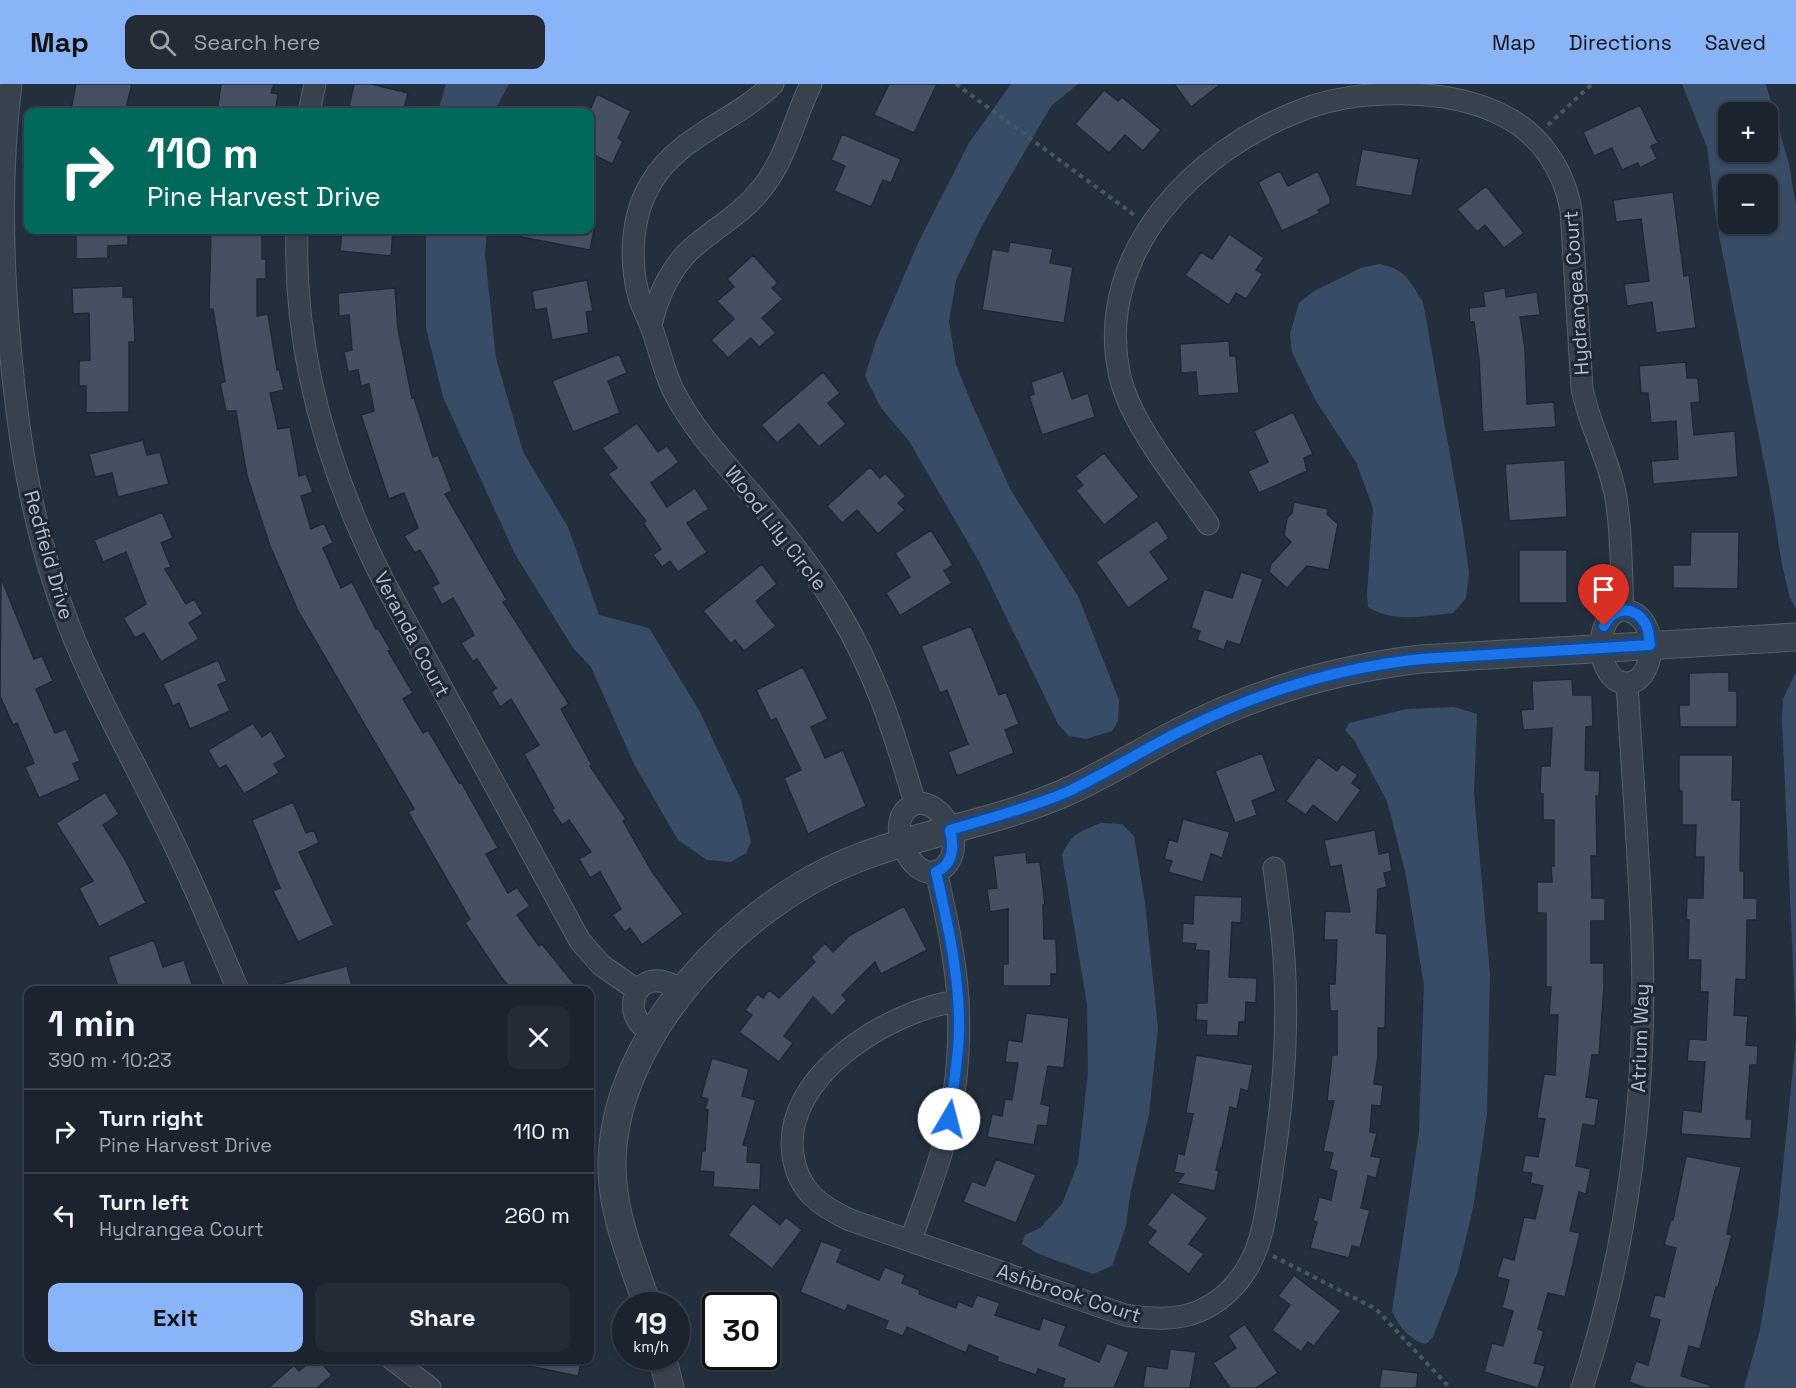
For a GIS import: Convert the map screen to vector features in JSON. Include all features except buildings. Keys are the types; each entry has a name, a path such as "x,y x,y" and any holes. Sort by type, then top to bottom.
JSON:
{"street":[{"name":"Redfield Drive","path":"11,84 4,155 3,315 22,459 43,550 86,666 191,879 236,986"},
{"path":"310,108 315,84"},
{"name":"Wood Lily Circle","path":"773,84 746,107 681,149 660,169 643,196 634,229 634,260 639,297 651,326 663,368 683,408 712,448 797,549 836,606 850,631 879,691 915,803"},
{"path":"651,326 658,301 680,261 698,243 741,211 770,176 785,149 811,84"},
{"name":"Hydrangea Court","path":"1208,524 1136,417 1120,374 1115,331 1118,306 1123,282 1150,227 1162,210 1197,173 1255,130 1299,111 1343,99 1392,94 1443,98 1485,108 1503,115 1534,138 1557,165 1569,194 1582,388 1586,408 1611,474 1617,500 1623,610"},
{"name":"Veranda Court","path":"297,234 298,294 307,360 332,460 354,521 384,582 580,941 601,965 637,990"},
{"path":"1623,610 1631,611 1641,617 1648,630 1650,645 1646,670 1637,679 1628,683 1615,680 1606,671 1603,660 1603,634 1606,620 1611,615 1623,610"},
{"path":"643,1292 616,1206 612,1168 613,1145 621,1101 652,1036 683,990 722,946 760,913 784,896 856,858 1055,796 1205,719 1263,695 1325,676 1421,659 1792,637"},
{"name":"Atrium Way","path":"1582,1388 1604,1309 1624,1214 1640,1083 1642,941 1628,683"},
{"path":"915,803 925,803 937,809 946,819 950,830 953,846 946,865 936,872 926,872 908,858 902,843 900,822 905,810 915,803"},
{"name":"Ashbrook Court","path":"958,1000 906,1014 860,1042 823,1074 809,1092 800,1106 792,1132 791,1146 797,1174 811,1196 822,1206 850,1220 1125,1315 1162,1319 1194,1314 1221,1299 1246,1271 1257,1248 1265,1219 1284,1067 1284,960 1274,868"},
{"path":"911,1240 936,1171 949,1119 957,1059 958,1000 953,952 936,872"},
{"path":"652,1036 636,1017 633,1008 633,999 637,990 643,984 652,981 669,983 683,990"},
{"path":"399,1364 430,1388"},
{"path":"666,1370 670,1388"}],"path":[{"path":"956,84 1150,227"},
{"path":"1534,138 1592,84"},
{"path":"1257,1248 1376,1309 1450,1388"}],"water":[{"path":"446,84 509,84 496,108 439,108"},
{"path":"1011,84 1078,84 1051,106 983,224 956,280 949,321 956,365 1010,489 1078,596 1119,700 1118,721 1112,731 1086,739 1069,736 1058,724 981,565 909,441 881,408 865,376 876,341 919,241 969,143"},
{"path":"1682,84 1766,84 1771,102 1718,102 1718,162 1778,162 1778,126 1789,164 1796,206 1796,609 1790,598 1782,565 1773,507 1719,234 1778,234 1778,174 1718,174 1718,230 1707,147"},
{"path":"426,234 487,234 485,255 496,358 523,452 568,527 599,615 649,628 700,712 741,800 751,842 746,853 731,862 707,860 678,840 634,764 591,667 573,648 515,554 443,397 426,328"},
{"path":"1380,264 1396,269 1406,277 1423,302 1469,573 1466,598 1453,613 1398,617 1368,607 1373,508 1356,462 1316,401 1292,352 1290,334 1299,303 1314,291 1361,268"},
{"path":"1796,672 1796,1030 1782,720 1783,699"},
{"path":"1454,707 1477,714 1474,794 1490,975 1487,1114 1473,1208 1458,1271 1433,1337 1426,1344 1415,1340 1405,1332 1392,1311 1419,1132 1424,986 1406,875 1387,801 1354,740 1345,730 1349,723 1407,709"},
{"path":"1101,823 1122,824 1134,836 1145,903 1158,1028 1149,1114 1130,1195 1126,1226 1112,1266 1093,1274 1039,1254 1022,1244 1025,1235 1040,1228 1062,1204 1078,1163 1088,1072 1087,1004 1062,855 1069,842 1077,834"},
{"path":"1796,1038 1796,1388 1744,1388 1760,1330 1778,1216"}],"route":[{"path":"949,1119 957,1059 958,1000 955,963 936,872 950,860 953,846 950,830 1066,792 1205,719 1263,695 1325,676 1421,659 1650,645 1646,624 1636,613 1617,611 1606,620 1604,626"}]}
